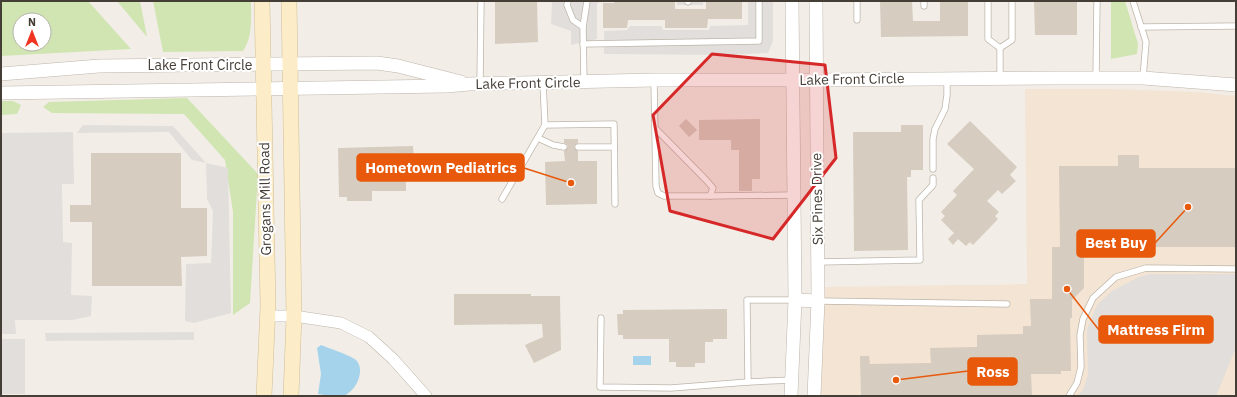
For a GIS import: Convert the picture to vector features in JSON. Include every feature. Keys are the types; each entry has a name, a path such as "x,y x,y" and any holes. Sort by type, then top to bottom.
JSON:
{"main road":[{"name":"Grogans Mill Road","path":"262,1 268,316 264,396"},
{"name":"Grogans Mill Road","path":"289,1 294,316 291,396"}],"street":[{"name":"Six Pines Drive","path":"791,396 795,300 792,1"},
{"name":"Six Pines Drive","path":"814,396 818,301 816,1"},
{"name":"Lake Front Circle","path":"1,74 99,66 387,64 474,84"},
{"name":"Lake Front Circle","path":"1,93 447,86 474,84 654,80 947,78 1143,78 1236,85"},
{"path":"795,300 818,301"},
{"path":"268,316 294,316 341,323 369,337 393,359 426,396"}],"lane":[{"path":"474,84 480,1"},
{"path":"568,1 567,5 573,20 582,27"},
{"path":"584,82 582,27 587,1"},
{"path":"583,44 759,41 759,1"},
{"path":"857,1 857,20"},
{"path":"988,1 988,39 1000,48"},
{"path":"1000,48 1012,40 1012,1"},
{"path":"1096,78 1097,1"},
{"path":"1133,1 1146,42 1143,78"},
{"path":"1141,27 1236,26"},
{"path":"1000,48 1000,78"},
{"path":"933,169 933,139 935,129 945,109 947,78"},
{"path":"654,80 656,186 658,193 664,196 794,195"},
{"path":"502,199 545,125 543,83"},
{"path":"545,125 614,124 615,204"},
{"path":"655,128 713,188 710,196"},
{"path":"538,138 553,145 564,147"},
{"path":"578,147 614,147"},
{"path":"818,262 920,260 919,200 933,185 933,178"},
{"path":"1069,396 1077,383 1081,367 1080,336 1082,319 1093,298 1116,277 1146,268 1236,269"},
{"path":"748,382 747,300 795,300"},
{"path":"818,301 1007,304"},
{"path":"601,318 600,387 671,388 792,380"}],"highlighted area":[{"path":"712,54 825,65 836,158 773,239 670,211 653,115"}],"shaded area":[{"path":"552,1 600,1 597,4 597,39 571,45 571,31 551,24"},
{"path":"677,1 703,1 703,5 677,5"},
{"path":"748,1 773,1 773,41 768,53 723,55 604,54 604,31 627,30 630,26 662,26 663,30 709,30 710,26 748,25"},
{"path":"1025,89 1111,89 1196,92 1236,96 1236,396 820,396 825,287 1027,284"},
{"path":"83,125 173,126 206,163 192,160 169,132 77,133"},
{"path":"73,132 74,184 62,184 63,242 72,243 71,295 92,296 91,316 72,320 15,320 16,334 1,334 1,133"},
{"path":"206,163 228,168 231,313 194,323 185,321 186,264 211,263 213,211 207,199"},
{"path":"1149,274 1236,274 1236,347 1216,396 1078,396 1083,390 1088,375 1087,329 1097,305 1112,291 1139,277"},
{"path":"194,332 194,340 46,341 45,333"},
{"path":"1,339 25,339 25,394 1,394"}],"green space":[{"path":"1,1 88,1 131,49 1,56"},
{"path":"117,1 140,1 147,37"},
{"path":"153,1 251,1 251,27 243,51 163,52"},
{"path":"1111,1 1125,1 1138,44 1137,54 1111,59"},
{"path":"187,98 258,174 250,303 233,315 233,212 225,160 184,114 52,113 43,107 49,102"},
{"path":"1,101 13,101 21,105 17,114 1,115"}],"water":[{"path":"321,345 349,356 356,360 359,364 360,375 352,390 348,394 343,396 330,396 318,394 321,374 317,348"},
{"path":"633,356 651,356 651,365 633,365"}],"building":[{"path":"495,1 537,1 538,42 495,44"},
{"path":"615,1 675,1 675,9 706,9 706,1 742,1 742,19 708,19 707,28 665,28 665,20 628,20 627,28 603,28 603,3 614,3"},
{"path":"880,1 912,1 913,21 940,21 940,1 968,1 968,36 881,37"},
{"path":"1034,1 1077,1 1077,35 1035,35"},
{"path":"686,119 697,130 689,137 679,126"},
{"path":"760,119 760,179 752,179 752,191 739,191 739,150 731,150 731,140 699,140 699,120"},
{"path":"970,121 1017,167 1010,175 1016,181 1002,194 998,190 987,201 999,212 995,216 998,219 973,245 970,242 966,246 958,239 953,245 948,239 954,233 941,220 945,216 941,212 957,195 953,191 974,169 947,144"},
{"path":"901,125 923,125 923,170 911,170 911,177 907,177 908,250 854,251 853,132 901,132"},
{"path":"564,139 578,139 578,143 574,147 578,151 578,161 597,161 597,204 546,205 545,162 565,161 564,151 568,147 567,144 564,143"},
{"path":"413,146 414,159 431,158 431,177 406,177 406,191 372,191 372,201 347,201 347,197 339,197 338,148"},
{"path":"91,153 181,153 181,208 207,208 207,256 181,257 182,286 92,286 92,222 70,222 70,205 91,205"},
{"path":"1118,155 1139,155 1139,168 1236,168 1236,247 1136,247 1136,253 1102,254 1102,247 1084,247 1084,288 1072,300 1072,318 1070,318 1071,371 1061,371 1061,374 1031,374 1032,396 861,396 860,356 869,356 870,364 931,363 930,348 977,347 977,335 1023,334 1023,326 1031,326 1030,299 1052,299 1052,247 1060,247 1059,166 1118,166"},
{"path":"454,294 531,294 531,296 560,296 561,350 534,363 525,345 543,337 542,324 454,325"},
{"path":"727,309 727,339 713,339 713,342 705,342 705,363 695,363 695,367 676,367 676,362 669,362 669,339 623,339 623,335 618,335 617,314 623,314 623,310"}],"place":[{"name":"Hometown Pediatrics","path":"571,183"},
{"name":"Best Buy","path":"1188,207"},
{"name":"Mattress Firm","path":"1067,289"},
{"name":"Ross","path":"896,380"}]}
